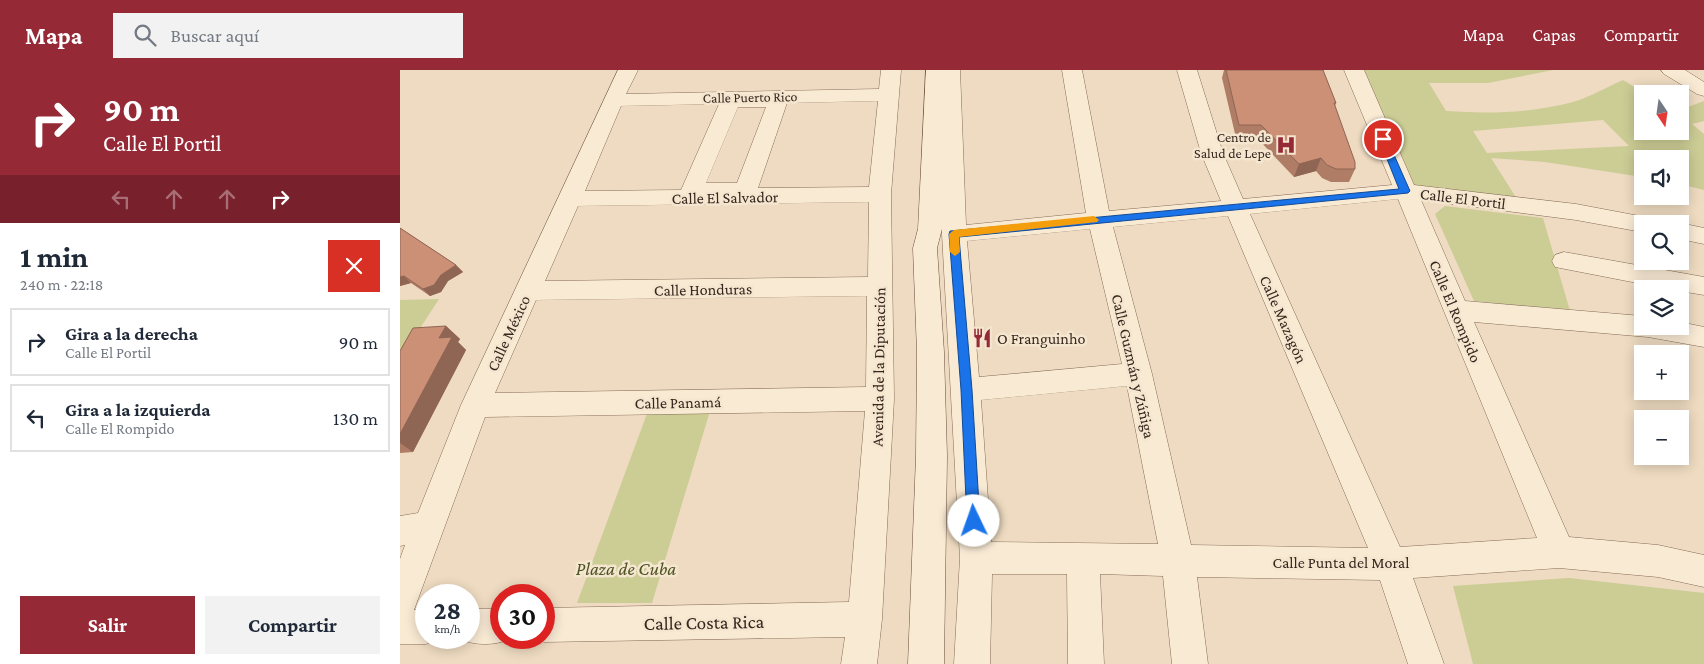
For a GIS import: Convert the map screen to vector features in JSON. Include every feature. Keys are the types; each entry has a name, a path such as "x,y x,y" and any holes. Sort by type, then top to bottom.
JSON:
{"street":[{"name":"Calle México","path":"400,602 414,529 476,405 628,70"},
{"path":"918,70 915,113 917,229 925,248"},
{"path":"927,70 926,97 933,113"},
{"path":"926,664 932,533 932,439 925,248 930,229 936,70"},
{"path":"950,70 954,234 976,558 972,664"},
{"name":"Calle Guzmán y Zúñiga","path":"1072,70 1099,219 1138,374 1178,560 1190,664"},
{"name":"Calle Mazagón","path":"1187,70 1212,153 1391,564 1426,664"},
{"name":"Calle El Rompido","path":"1354,70 1559,552"},
{"path":"1671,70 1704,90"},
{"name":"Calle Puerto Rico","path":"613,100 889,83"},
{"name":"Avenida de la Diputación","path":"859,664 880,398 880,194 889,83"},
{"path":"730,101 778,101 755,163 746,190 692,191 730,101"},
{"name":"Calle El Portil","path":"954,234 1405,191 1576,212 1634,223"},
{"name":"Calle El Salvador","path":"570,199 880,194"},
{"path":"1689,233 1704,236"},
{"path":"1564,261 1704,286"},
{"name":"Calle Honduras","path":"528,292 879,286"},
{"path":"1456,310 1610,323 1704,337"},
{"path":"966,390 1138,374"},
{"name":"Calle Panamá","path":"476,405 880,398"},
{"name":"Calle Punta del Moral","path":"976,558 1083,558 1289,564 1391,564 1559,552 1658,561 1704,571"},
{"path":"1083,558 1086,664"},
{"name":"Calle Costa Rica","path":"555,625 864,619"},
{"path":"400,627 415,627"}],"green space":[{"path":"1362,70 1553,70 1488,83 1429,83 1446,111 1462,112 1510,112 1557,106 1586,97 1623,80 1634,87 1634,140 1689,140 1689,107 1704,101 1704,121 1692,124 1704,134 1704,190 1689,186 1689,150 1634,150 1634,176 1545,162 1491,158 1517,199 1412,185","holes":["1603,120 1629,146 1487,153 1473,131"]},
{"path":"1445,206 1543,218 1570,311 1474,301 1435,214"},
{"path":"439,299 400,359 400,300"},
{"name":"Plaza de Cuba","path":"648,411 710,411 652,603 577,603"},
{"path":"1569,578 1704,593 1704,664 1473,664 1453,586"}],"building":[{"path":"1226,70 1323,70 1336,103 1334,103 1355,162 1355,169 1336,169 1327,165 1321,158 1299,164 1261,125 1239,125"},
{"path":"400,228 456,265 441,275 434,285 423,289 404,276 400,277"},
{"path":"446,326 439,338 452,337 400,434 400,351 413,328"}],"slow traffic":[{"path":"955,252 954,234 1094,220"}],"place":[{"name":"Centro de Salud de Lepe","path":"1286,145"},
{"name":"O Franguinho","path":"982,338"}],"route":[{"path":"974,521 954,234 1405,191 1383,139"}]}
